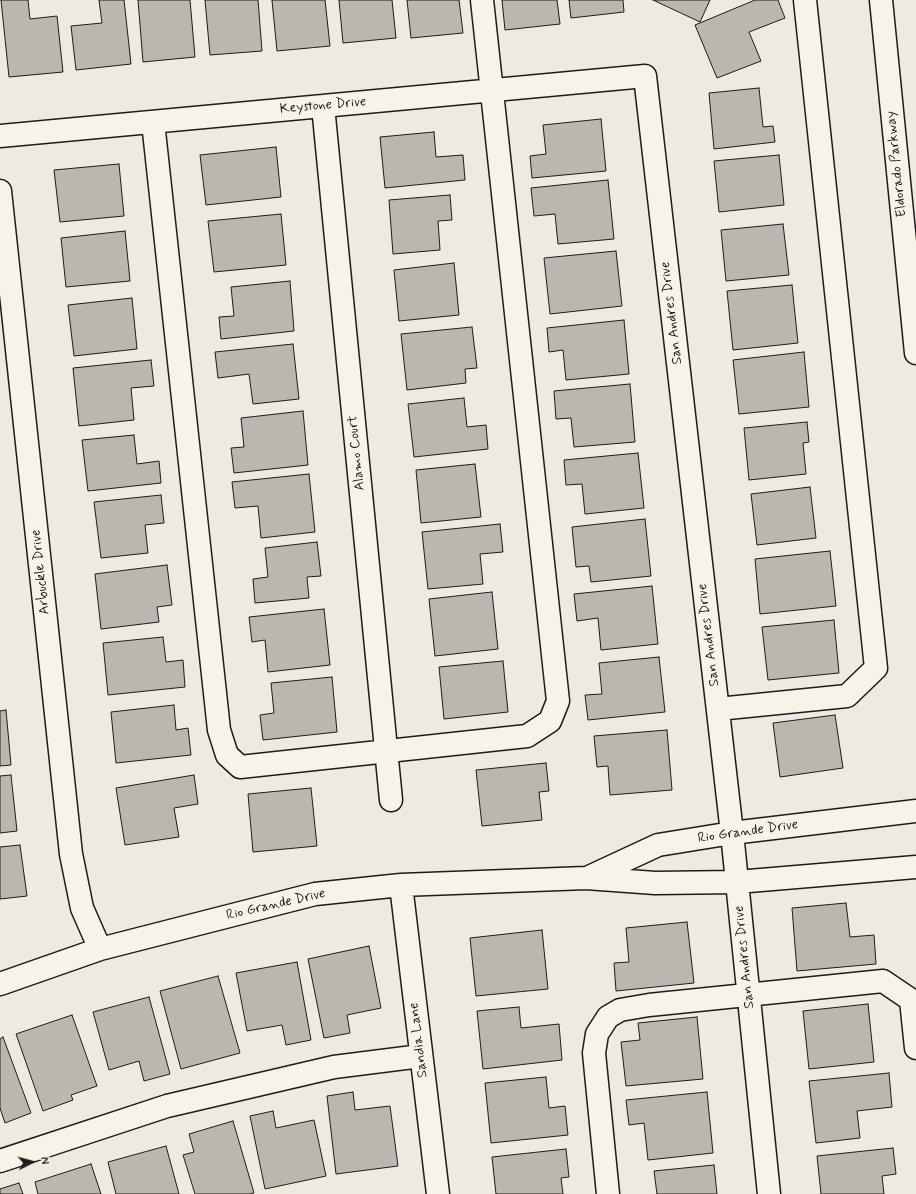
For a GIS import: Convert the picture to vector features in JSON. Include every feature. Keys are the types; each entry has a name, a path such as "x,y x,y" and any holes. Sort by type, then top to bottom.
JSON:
{"street":[{"path":"154,122 219,730 227,756 240,767 527,736 550,721 558,701 482,0"},
{"path":"718,709 847,696 876,668 805,0"},
{"name":"Eldorado Parkway","path":"881,0 913,281 916,353"},
{"name":"Keystone Drive","path":"0,136 645,76"},
{"name":"San Andres Drive","path":"645,76 732,834 769,1194"},
{"name":"Alamo Court","path":"323,106 391,800"},
{"name":"Arbuckle Drive","path":"0,191 71,854 82,908 100,949"},
{"name":"Rio Grande Drive","path":"586,878 658,844 916,811"},
{"name":"Rio Grande Drive","path":"0,984 100,949 315,894 402,885 586,878 655,883 737,882 916,868"},
{"name":"Sandia Lane","path":"402,885 438,1194"},
{"path":"608,1194 594,1053 597,1034 608,1018 620,1010 883,980 911,1000 916,1048"},
{"path":"0,1161 167,1106 334,1067 421,1056"}],"building":[{"path":"1,0 28,0 30,19 57,16 63,72 9,77"},
{"path":"99,0 124,0 131,64 76,70 71,26 102,23"},
{"path":"138,0 190,0 195,57 143,62"},
{"path":"205,0 258,0 262,51 210,55"},
{"path":"272,0 325,0 330,46 277,51"},
{"path":"339,0 392,0 396,38 343,43"},
{"path":"407,0 459,0 463,33 411,38"},
{"path":"502,0 557,0 560,24 505,30"},
{"path":"569,0 623,0 624,12 571,18"},
{"path":"653,0 710,0 700,22"},
{"path":"755,0 778,0 785,18 749,32 761,61 717,78 695,25"},
{"path":"759,88 763,127 773,126 775,142 714,149 709,93"},
{"path":"601,119 606,171 532,178 530,156 546,154 543,125"},
{"path":"434,132 436,157 463,155 465,180 385,188 380,137"},
{"path":"276,147 281,197 206,205 200,155"},
{"path":"779,155 784,205 719,212 714,161"},
{"path":"119,164 124,216 60,222 54,170"},
{"path":"608,180 614,239 558,244 555,214 534,216 531,188"},
{"path":"450,195 452,220 438,221 440,250 393,254 389,200"},
{"path":"281,214 286,265 214,272 208,221"},
{"path":"783,224 789,275 726,281 721,230"},
{"path":"125,231 130,281 66,287 61,238"},
{"path":"616,251 622,306 550,314 544,258"},
{"path":"454,263 459,315 399,321 394,270"},
{"path":"290,281 294,331 221,339 219,317 234,316 231,287"},
{"path":"792,285 798,343 733,350 727,291"},
{"path":"132,298 137,349 74,356 68,305"},
{"path":"624,320 629,374 566,380 563,350 549,352 547,328"},
{"path":"472,327 477,368 465,369 466,383 407,390 401,334"},
{"path":"293,344 299,399 253,404 249,374 218,378 215,352"},
{"path":"804,352 809,407 739,414 733,360"},
{"path":"151,360 154,386 131,388 134,420 79,426 73,368"},
{"path":"630,384 635,442 574,447 571,418 556,419 554,391"},
{"path":"464,398 467,427 486,425 488,449 414,457 408,404"},
{"path":"303,411 308,465 234,473 231,448 244,447 241,418"},
{"path":"807,422 809,442 803,443 806,474 749,480 744,428"},
{"path":"134,435 137,464 159,461 161,483 88,491 82,440"},
{"path":"638,453 644,508 585,514 582,484 566,485 564,460"},
{"path":"475,464 481,517 421,523 416,470"},
{"path":"309,474 315,532 261,538 258,506 235,508 232,482"},
{"path":"810,487 816,538 757,545 751,494"},
{"path":"161,495 164,523 145,525 148,553 101,558 94,502"},
{"path":"645,519 651,576 591,582 589,566 576,567 572,527"},
{"path":"500,524 503,552 480,554 483,584 428,589 422,532"},
{"path":"317,542 321,576 307,577 309,598 255,603 253,579 268,577 265,548"},
{"path":"830,551 836,606 760,614 755,559"},
{"path":"167,565 172,605 157,607 159,622 101,629 95,574"},
{"path":"652,586 658,644 601,650 598,618 577,621 574,594"},
{"path":"492,592 498,649 435,656 429,599"},
{"path":"324,609 330,665 268,672 265,640 252,642 249,617"},
{"path":"834,620 839,673 768,680 762,627"},
{"path":"163,637 166,662 183,660 185,687 108,695 103,643"},
{"path":"659,657 665,712 588,720 585,695 602,694 599,663"},
{"path":"503,661 508,712 444,719 439,667"},
{"path":"332,677 337,732 263,740 260,715 274,713 271,683"},
{"path":"174,705 176,730 188,728 191,755 116,763 111,712"},
{"path":"6,710 11,765 0,766 0,711"},
{"path":"835,715 843,768 780,777 773,723"},
{"path":"667,730 672,790 610,795 608,766 597,767 594,736"},
{"path":"546,763 549,791 539,792 542,820 482,826 476,770"},
{"path":"11,775 17,831 0,833 0,776"},
{"path":"194,775 198,804 174,808 179,837 125,845 116,788"},
{"path":"311,788 317,846 253,852 248,794"},
{"path":"20,845 27,896 0,899 0,847"},
{"path":"846,903 850,937 874,935 876,964 797,971 792,908"},
{"path":"687,922 694,983 616,991 614,963 629,962 626,928"},
{"path":"542,930 548,989 476,996 470,938"},
{"path":"369,946 381,1008 347,1015 350,1033 324,1038 308,959"},
{"path":"297,962 311,1040 286,1045 282,1025 247,1031 236,973"},
{"path":"218,976 240,1053 181,1069 160,991"},
{"path":"149,997 170,1074 144,1081 139,1061 109,1070 93,1012"},
{"path":"868,1004 874,1062 809,1069 803,1011"},
{"path":"519,1007 521,1028 559,1024 562,1060 483,1069 477,1011"},
{"path":"72,1015 97,1086 71,1095 73,1100 43,1111 16,1034"},
{"path":"697,1017 703,1079 626,1086 621,1042 640,1040 638,1023"},
{"path":"3,1037 31,1113 5,1123 0,1108 0,1039"},
{"path":"889,1073 892,1107 857,1111 860,1138 816,1143 809,1081"},
{"path":"546,1077 549,1108 565,1106 568,1135 491,1143 485,1083"},
{"path":"353,1092 355,1110 390,1106 398,1166 336,1174 327,1096"},
{"path":"707,1092 713,1153 648,1160 644,1123 629,1125 626,1100"},
{"path":"273,1111 276,1128 314,1120 326,1176 265,1189 250,1116"},
{"path":"233,1121 254,1193 195,1194 183,1155 194,1152 189,1134"},
{"path":"166,1146 179,1194 116,1194 108,1162"},
{"path":"893,1148 896,1174 882,1176 884,1194 821,1194 817,1156"},
{"path":"566,1149 569,1177 561,1178 563,1194 496,1194 492,1157"},
{"path":"91,1164 101,1194 38,1194 35,1182"},
{"path":"714,1165 717,1194 657,1194 654,1171"},
{"path":"19,1183 23,1194 0,1194 0,1189"}]}
